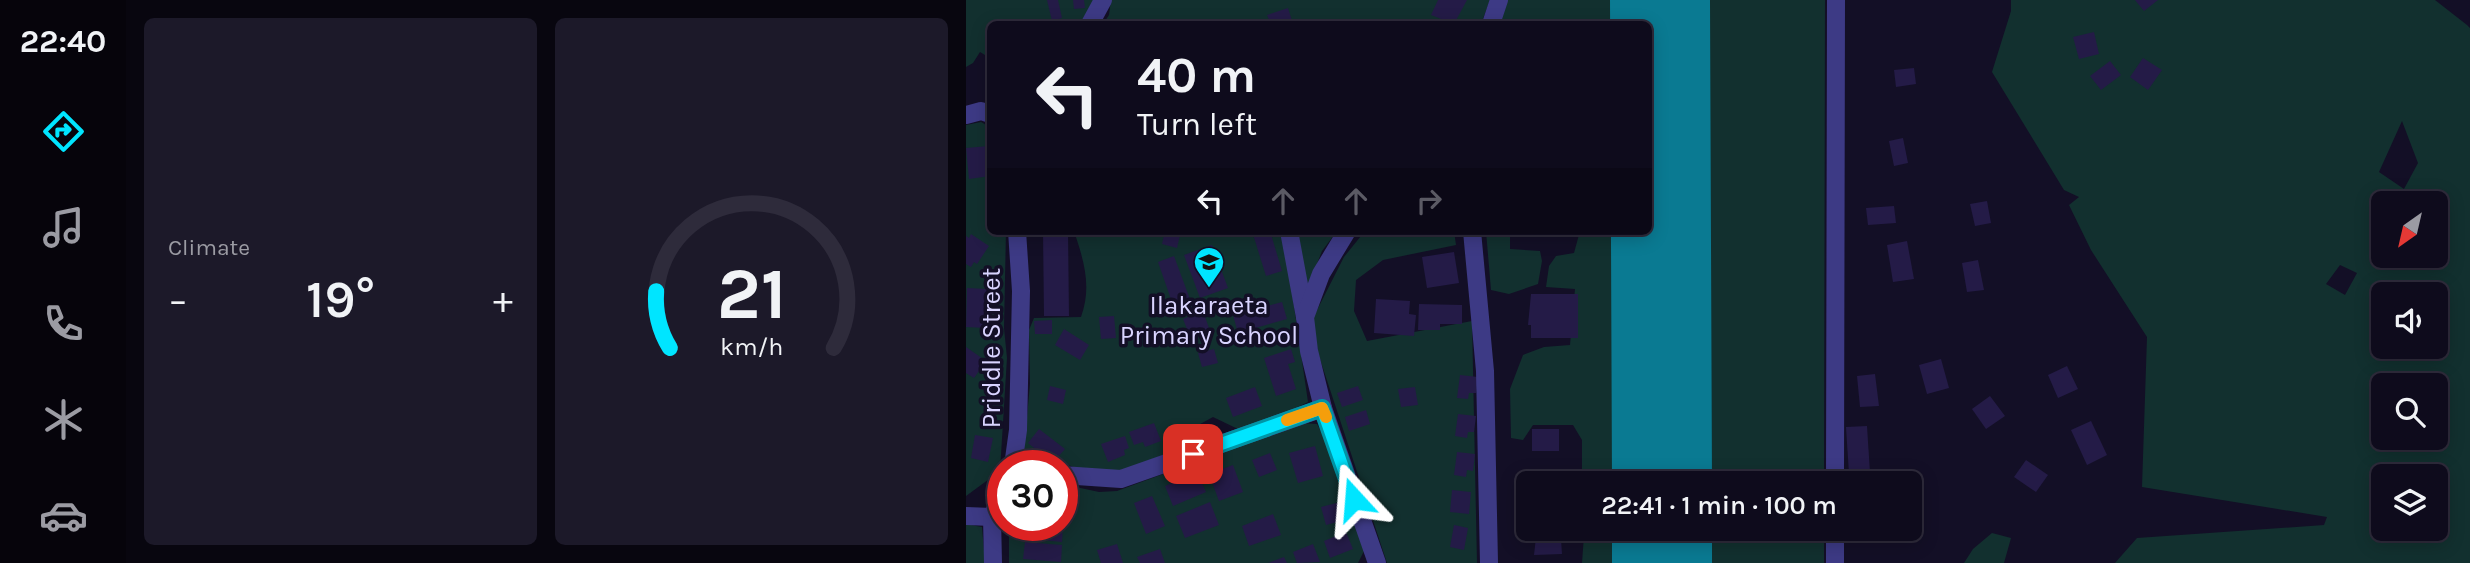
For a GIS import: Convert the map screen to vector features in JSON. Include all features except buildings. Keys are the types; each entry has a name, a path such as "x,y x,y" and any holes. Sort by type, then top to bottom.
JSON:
{"street":[{"path":"1092,21 1103,0"},
{"path":"1492,21 1499,0"},
{"path":"1835,471 1836,0"},
{"path":"966,115 981,111 987,113"},
{"name":"Priddle Street","path":"1017,235 1021,292 1017,450"},
{"path":"1290,235 1305,317 1308,351 1322,408 1376,563"},
{"path":"1305,317 1321,274 1345,235"},
{"path":"1472,235 1485,371 1489,563"},
{"path":"1078,476 1121,479 1322,408"},
{"path":"966,516 987,517"},
{"path":"993,541 993,563"},
{"path":"1835,541 1835,563"}],"green space":[{"path":"966,0 1096,0 1086,21 987,21 987,56 980,52 973,63 966,67"},
{"path":"1111,0 1490,0 1482,21 1105,21 1109,15"},
{"path":"1507,0 1648,0 1648,21 1500,21"},
{"path":"1676,0 1825,0 1824,471 1679,471 1680,91"},
{"path":"2011,0 2435,0 2470,28 2470,563 2115,563 2137,538 2324,525 2327,517 2142,487 2147,337 2091,250 2069,205 2079,197 2064,190 1992,72 2011,11","holes":["2402,121 2418,163 2404,189 2379,172","2340,265 2357,273 2345,295 2326,284"]},
{"path":"981,122 987,125 987,235 1006,235 1004,328 1007,358 1001,450 987,450 987,481 966,496 966,125"},
{"path":"1075,235 1284,235 1308,402 1267,422 1238,429 1213,417 1191,429 1186,449 1132,471 1094,474 1078,469 1078,450 1024,450 1030,384 1029,330 1034,318 1081,317 1086,295 1085,274"},
{"path":"1296,235 1334,235 1322,251 1307,289"},
{"path":"1362,235 1455,235 1456,245 1383,260 1356,280 1354,311 1367,341 1472,321 1477,563 1387,563 1318,353 1313,318 1344,257"},
{"path":"1486,235 1510,235 1510,249 1540,251 1542,261 1538,284 1509,294 1491,290"},
{"path":"1579,235 1646,235 1646,471 1582,471 1582,440 1573,425 1533,425 1523,440 1511,438 1510,389 1523,355 1544,347 1570,345 1575,289 1546,287 1549,266 1556,256 1574,253"},
{"path":"1301,423 1317,424 1333,453 1366,547 1358,563 1009,563 1009,541 1078,541 1078,487 1099,492 1117,491"},
{"path":"966,524 982,527 985,563 966,563"},
{"path":"1992,533 2011,538 2004,563 1964,563 1973,549"},
{"path":"1584,541 1646,541 1646,563 1582,563"},
{"path":"1679,541 1824,541 1824,563 1679,563"}],"taxiway":[{"path":"1652,166 1660,165"}],"runway":[{"path":"1660,0 1662,471"},
{"path":"1662,541 1662,563"}],"slow traffic":[{"path":"1287,420 1322,408 1326,417"}],"place":[{"name":"Ilakaraeta Primary School","path":"1209,289"}],"route":[{"path":"1193,454 1322,408 1354,499"}]}
